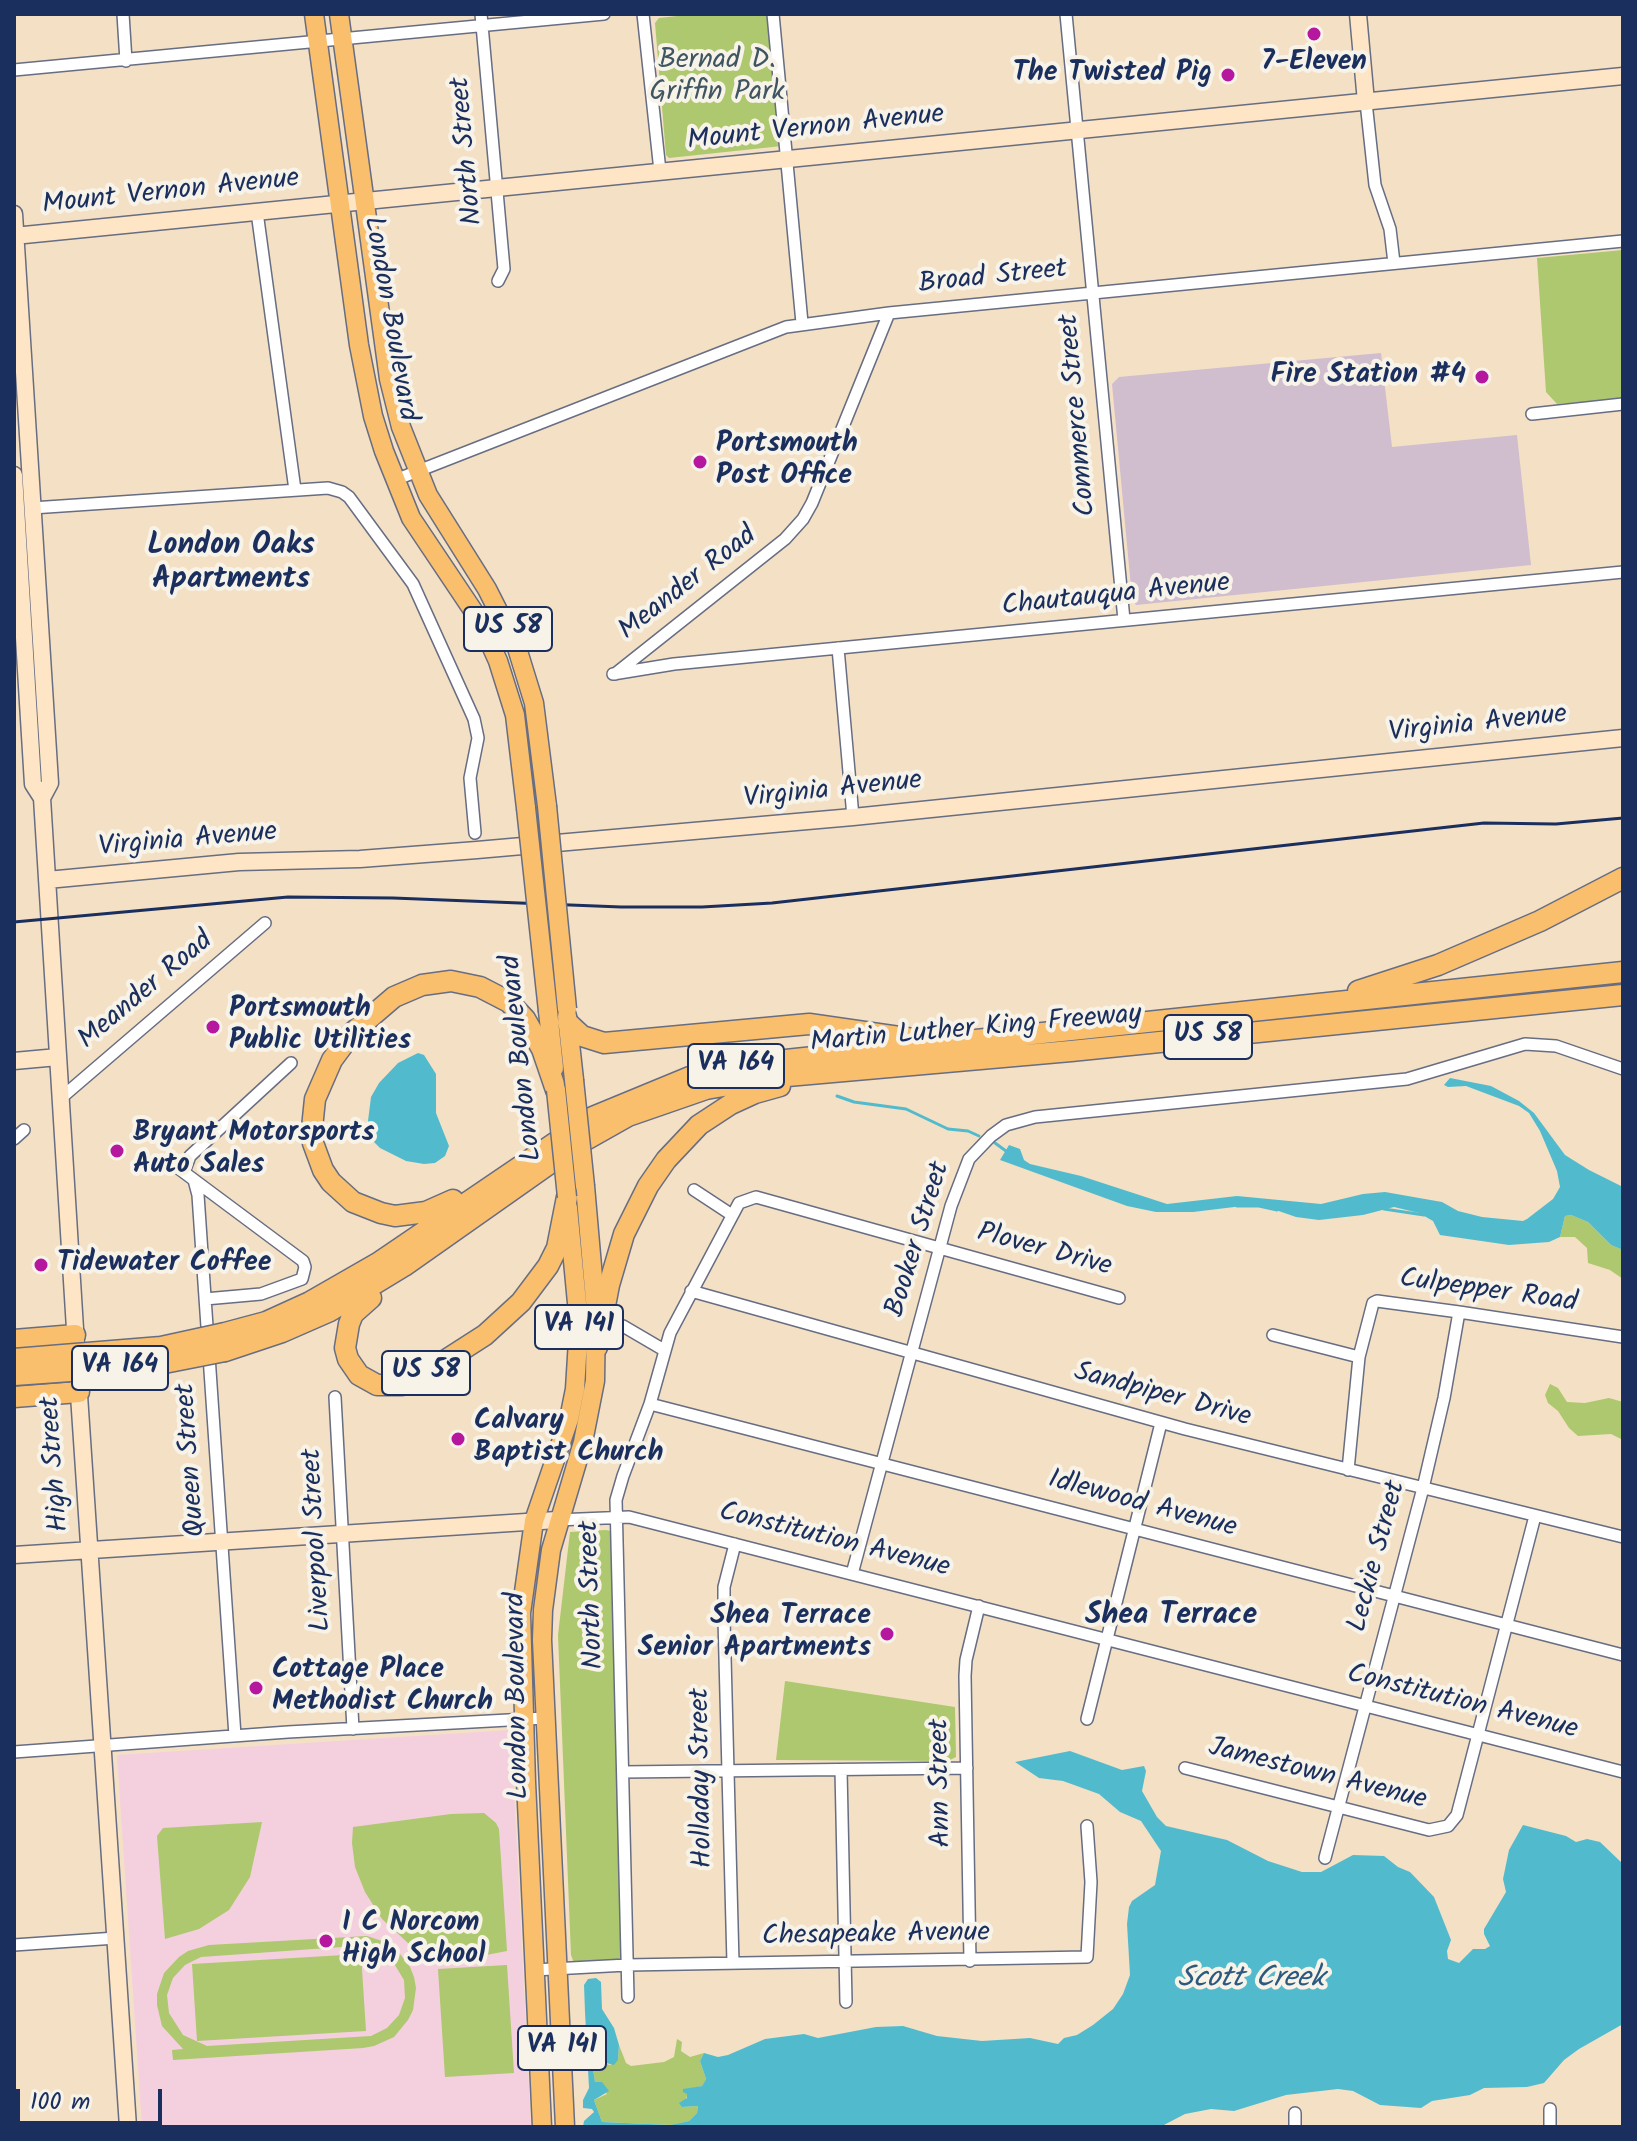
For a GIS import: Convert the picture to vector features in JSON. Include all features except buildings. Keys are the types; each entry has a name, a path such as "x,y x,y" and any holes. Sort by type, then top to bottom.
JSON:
{"highway":[{"path":"1295,1007 1373,987 1438,965 1540,921 1623,878"},
{"name":"Martin Luther King Freeway","path":"520,1164 593,1117 690,1077 757,1063 1623,972"},
{"path":"520,1164 449,1203 426,1212 395,1216 381,1213 353,1202 323,1170 313,1143 315,1099 332,1060 359,1026 394,997 436,982 466,983 509,1002 534,1033 565,1085"},
{"name":"Martin Luther King Freeway","path":"427,1250 573,1147 650,1106 740,1081 1623,995"},
{"path":"1564,1003 1623,1004"},
{"name":"US 58","path":"561,1015 582,1036 604,1043 809,1024 924,1040 973,1041"},
{"path":"597,1347 609,1285 624,1234 648,1186 679,1144 699,1125 755,1093 884,1068"},
{"name":"VA 164","path":"14,1375 154,1365 225,1342 310,1302 363,1272 520,1164"},
{"name":"US 58","path":"427,1250 389,1285 360,1306 349,1324 345,1348 348,1359 359,1375 377,1385 402,1385 418,1378 453,1358 504,1320 548,1266 576,1192"},
{"name":"VA 164","path":"14,1359 225,1342 282,1332 330,1311 427,1250"},
{"path":"14,1340 75,1335"},
{"path":"14,1397 79,1392"}],"main road":[{"name":"London Boulevard","path":"314,14 365,381 377,427 411,518 480,621 498,661 515,715 526,808 561,1015"},
{"name":"London Boulevard","path":"339,14 389,379 401,427 439,517 487,589 517,648 535,711 547,806 565,1085 576,1192 579,1350 569,1419 534,1521 521,1613 542,2127"},
{"name":"London Boulevard","path":"565,2127 545,1718 543,1610 557,1520 583,1442 595,1381 594,1277 576,1192"}],"street":[{"path":"123,14 126,61"},
{"path":"14,70 318,42 482,20 604,14"},
{"path":"643,14 660,171"},
{"path":"773,14 802,323"},
{"name":"Commerce Street","path":"1066,14 1124,620"},
{"path":"1358,14 1375,185 1390,229 1394,263"},
{"name":"North Street","path":"482,20 504,269 498,281"},
{"name":"Mount Vernon Avenue","path":"15,236 1623,76"},
{"path":"257,212 295,490"},
{"name":"High Street","path":"14,214 20,394 32,508 26,624"},
{"name":"Broad Street","path":"395,480 802,323 1623,241"},
{"name":"Meander Road","path":"614,674 785,539 803,519 889,313"},
{"path":"1532,414 1623,404"},
{"name":"High Street","path":"14,475 26,624 50,783 42,798 128,2127"},
{"path":"32,508 295,490 334,489 349,497 419,594 477,727 477,747 470,778 475,833"},
{"name":"Chautauqua Avenue","path":"614,674 674,664 1623,572"},
{"path":"838,648 853,817"},
{"name":"Virginia Avenue","path":"47,880 239,862 360,859 477,850 853,817 1623,738"},
{"name":"Meander Road","path":"61,1098 265,923"},
{"name":"Booker Street","path":"852,1574 951,1206 969,1159 1006,1125 1020,1120 1383,1083 1429,1074 1499,1049 1525,1044 1556,1046 1623,1069"},
{"path":"14,1061 58,1057"},
{"path":"189,1176 190,1156 291,1063"},
{"path":"14,1139 24,1130"},
{"path":"170,1162 303,1261 305,1267 302,1279 261,1294 205,1299"},
{"name":"Queen Street","path":"189,1176 198,1195 235,1736"},
{"path":"694,1190 732,1215"},
{"name":"Plover Drive","path":"732,1215 741,1201 756,1197 1119,1298"},
{"name":"North Street","path":"628,1997 616,1516 620,1483 650,1404 664,1350 691,1291 732,1215"},
{"name":"Sandpiper Drive","path":"691,1291 1161,1423 1623,1537"},
{"name":"Culpepper Road","path":"1348,1470 1359,1357 1373,1303 1377,1301 1623,1337"},
{"name":"Leckie Street","path":"1325,1858 1423,1488 1444,1398 1459,1312"},
{"path":"623,1326 664,1350"},
{"path":"1273,1335 1359,1357"},
{"name":"Liverpool Street","path":"335,1397 353,1729"},
{"name":"Idlewood Avenue","path":"650,1404 1623,1655"},
{"path":"1087,1719 1161,1423"},
{"path":"1478,1735 1535,1516"},
{"name":"Constitution Avenue","path":"14,1555 629,1517 1623,1772"},
{"name":"Holladay Street","path":"733,1963 724,1587 735,1544"},
{"name":"Ann Street","path":"970,1961 966,1660 979,1606"},
{"path":"14,1752 545,1718"},
{"name":"Jamestown Avenue","path":"1185,1768 1436,1830 1448,1826 1457,1815 1478,1735"},
{"path":"623,1772 967,1768"},
{"path":"841,1770 846,2002"},
{"name":"Chesapeake Avenue","path":"534,1970 627,1965 1087,1957 1091,1882 1087,1826"},
{"path":"14,1945 116,1938"},
{"path":"1550,2109 1550,2127"},
{"path":"1295,2113 1295,2127"}],"shaded area":[{"path":"1381,353 1392,447 1517,435 1531,565 1136,605 1132,598 1112,384 1119,377"},
{"name":"I C Norcom High School","path":"511,1730 531,2127 142,2127 117,1755"}],"green space":[{"name":"Bernad D. Griffin Park","path":"696,14 770,14 782,146 669,158 666,155 655,23 659,18"},
{"path":"1623,250 1623,399 1557,404 1546,392 1537,258"},
{"path":"1571,1215 1588,1222 1611,1245 1623,1250 1623,1279 1610,1270 1588,1263 1587,1248 1575,1237 1560,1237 1565,1216"},
{"path":"1550,1384 1558,1388 1567,1402 1585,1403 1609,1398 1623,1402 1623,1440 1611,1434 1578,1436 1548,1403 1545,1395"},
{"path":"611,1531 621,1955 617,1964 574,1963 571,1955 558,1635 570,1532"},
{"path":"785,1681 955,1707 956,1757 948,1761 776,1760"},
{"path":"484,1813 499,1829 507,1951 460,1960 408,1943 382,1919 365,1892 355,1867 353,1827 451,1814"},
{"path":"262,1822 250,1877 229,1910 199,1929 165,1939 157,1836 163,1828"},
{"path":"367,1936 388,1943 410,1967 416,1988 413,2010 394,2037 374,2046 173,2060 172,2050 183,2049 162,2026 157,1994 164,1973 179,1957 209,1945","holes":["356,1946 374,1949 390,1957 404,1980 405,1998 399,2015 387,2028 371,2036 207,2046 183,2035 169,2013 167,1995 173,1978 185,1965 201,1957"]},
{"path":"361,1954 366,2031 197,2041 192,1964"},
{"path":"507,1965 514,2073 445,2077 438,1969"},
{"path":"677,2039 682,2042 681,2051 690,2057 704,2053 700,2061 706,2079 702,2086 683,2090 688,2094 682,2107 698,2106 697,2113 689,2121 672,2125 602,2122 594,2100 607,2094 595,2082 592,2062 610,2065 618,2060 619,2045 626,2063 631,2066 664,2062 674,2057"}],"water":[{"path":"418,1053 424,1055 436,1074 436,1113 449,1146 445,1156 435,1163 406,1161 380,1148 372,1140 368,1121 371,1097 379,1083 398,1063"},
{"path":"1450,1078 1491,1086 1519,1101 1534,1113 1565,1155 1623,1187 1623,1250 1611,1245 1588,1222 1571,1215 1565,1216 1560,1237 1549,1242 1509,1245 1440,1235 1433,1221 1419,1213 1394,1207 1363,1215 1319,1220 1251,1205 1193,1212 1156,1212 1127,1206 1000,1160 1009,1145 1020,1149 1024,1160 1030,1164 1081,1176 1167,1204 1237,1196 1321,1204 1385,1192 1442,1202 1458,1211 1482,1217 1527,1219 1553,1199 1560,1187 1557,1171 1540,1131 1529,1113 1519,1106 1466,1086 1444,1085"},
{"name":"Scott Creek","path":"1070,1751 1122,1770 1144,1766 1142,1791 1166,1826 1227,1840 1268,1861 1302,1872 1321,1872 1353,1855 1384,1856 1410,1872 1434,1897 1451,1940 1448,1959 1459,1963 1473,1949 1490,1946 1484,1929 1506,1892 1503,1879 1509,1850 1523,1825 1566,1836 1576,1842 1587,1839 1600,1842 1623,1864 1623,2024 1564,2060 1544,2083 1527,2087 1484,2088 1470,2095 1432,2101 1421,2108 1380,2105 1353,2091 1338,2089 1286,2095 1234,2111 1211,2109 1185,2114 1160,2127 583,2127 584,2121 594,2112 583,2108 589,2088 584,1985 588,1979 596,1978 601,1982 602,2009 614,2028 619,2045 618,2060 614,2065 592,2062 595,2082 602,2082 609,2091 594,2100 602,2122 671,2125 689,2121 697,2113 698,2106 682,2107 679,2103 687,2098 683,2089 702,2086 706,2079 700,2061 704,2053 718,2057 728,2055 765,2039 804,2034 818,2038 876,2027 903,2026 937,2036 982,2041 1030,2038 1058,2044 1064,2038 1077,2035 1093,2025 1113,2009 1123,1994 1130,1975 1129,1907 1132,1901 1155,1885 1161,1851 1141,1821 1120,1812 1099,1794 1063,1781 1039,1778 1015,1762"}],"waterway":[{"path":"837,1096 854,1102 906,1109 948,1129 968,1131 979,1136"},
{"path":"995,1143 1006,1151"},
{"path":"1237,1206 1277,1210"},
{"path":"1384,1209 1424,1215"}],"railway":[{"path":"14,922 288,897 621,907 772,903 1484,823 1556,824 1623,818"}],"place":[{"name":"7-Eleven","path":"1314,34"},
{"name":"The Twisted Pig","path":"1228,75"},
{"name":"Fire Station #4","path":"1482,377"},
{"name":"Portsmouth Post Office","path":"700,462"},
{"name":"Portsmouth Public Utilities","path":"213,1027"},
{"name":"Bryant Motorsports Auto Sales","path":"117,1151"},
{"name":"Tidewater Coffee","path":"41,1265"},
{"name":"Calvary Baptist Church","path":"458,1439"},
{"name":"Shea Terrace Senior Apartments","path":"887,1634"},
{"name":"Cottage Place Methodist Church","path":"256,1688"},
{"name":"I C Norcom High School","path":"326,1941"}],"district":[{"name":"London Oaks Apartments","path":"231,565"},
{"name":"Shea Terrace","path":"1171,1618"}]}
